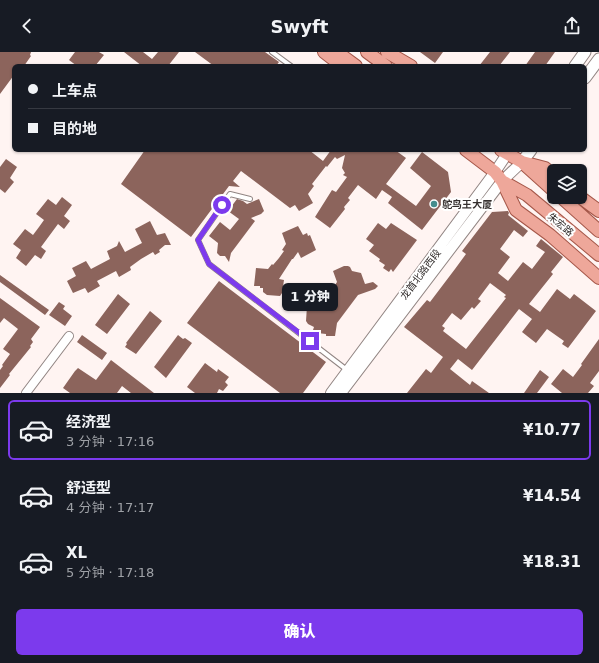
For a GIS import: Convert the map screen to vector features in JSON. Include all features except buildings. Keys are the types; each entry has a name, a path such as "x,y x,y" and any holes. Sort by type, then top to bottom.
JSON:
{"main road":[{"path":"324,52 339,64"},
{"path":"337,52 353,64"},
{"path":"367,52 383,64"},
{"path":"380,52 392,55 408,64"},
{"path":"576,64 585,52"},
{"path":"587,75 599,59"},
{"name":"朱宏路","path":"468,152 499,177 527,195 599,256"},
{"path":"507,152 522,162 547,185"},
{"path":"522,162 530,152"},
{"path":"522,162 547,170"},
{"path":"499,177 516,210 550,235 599,278"},
{"path":"587,202 599,211"},
{"name":"朱宏路","path":"569,204 599,231"}],"street":[{"name":"龙首北路西段","path":"499,177 506,152"},
{"name":"龙首北路西段","path":"331,393 351,372 499,177 522,162"},
{"path":"26,393 69,336"},
{"name":"龙首北路西段","path":"341,393 351,372"}],"lane":[{"path":"272,52 288,64"},
{"path":"250,199 230,194 198,240 209,264 351,372"}],"place":[{"name":"鸵鸟王大厦","path":"434,204"}],"route":[{"path":"222,205 198,240 209,264 310,341"}]}
